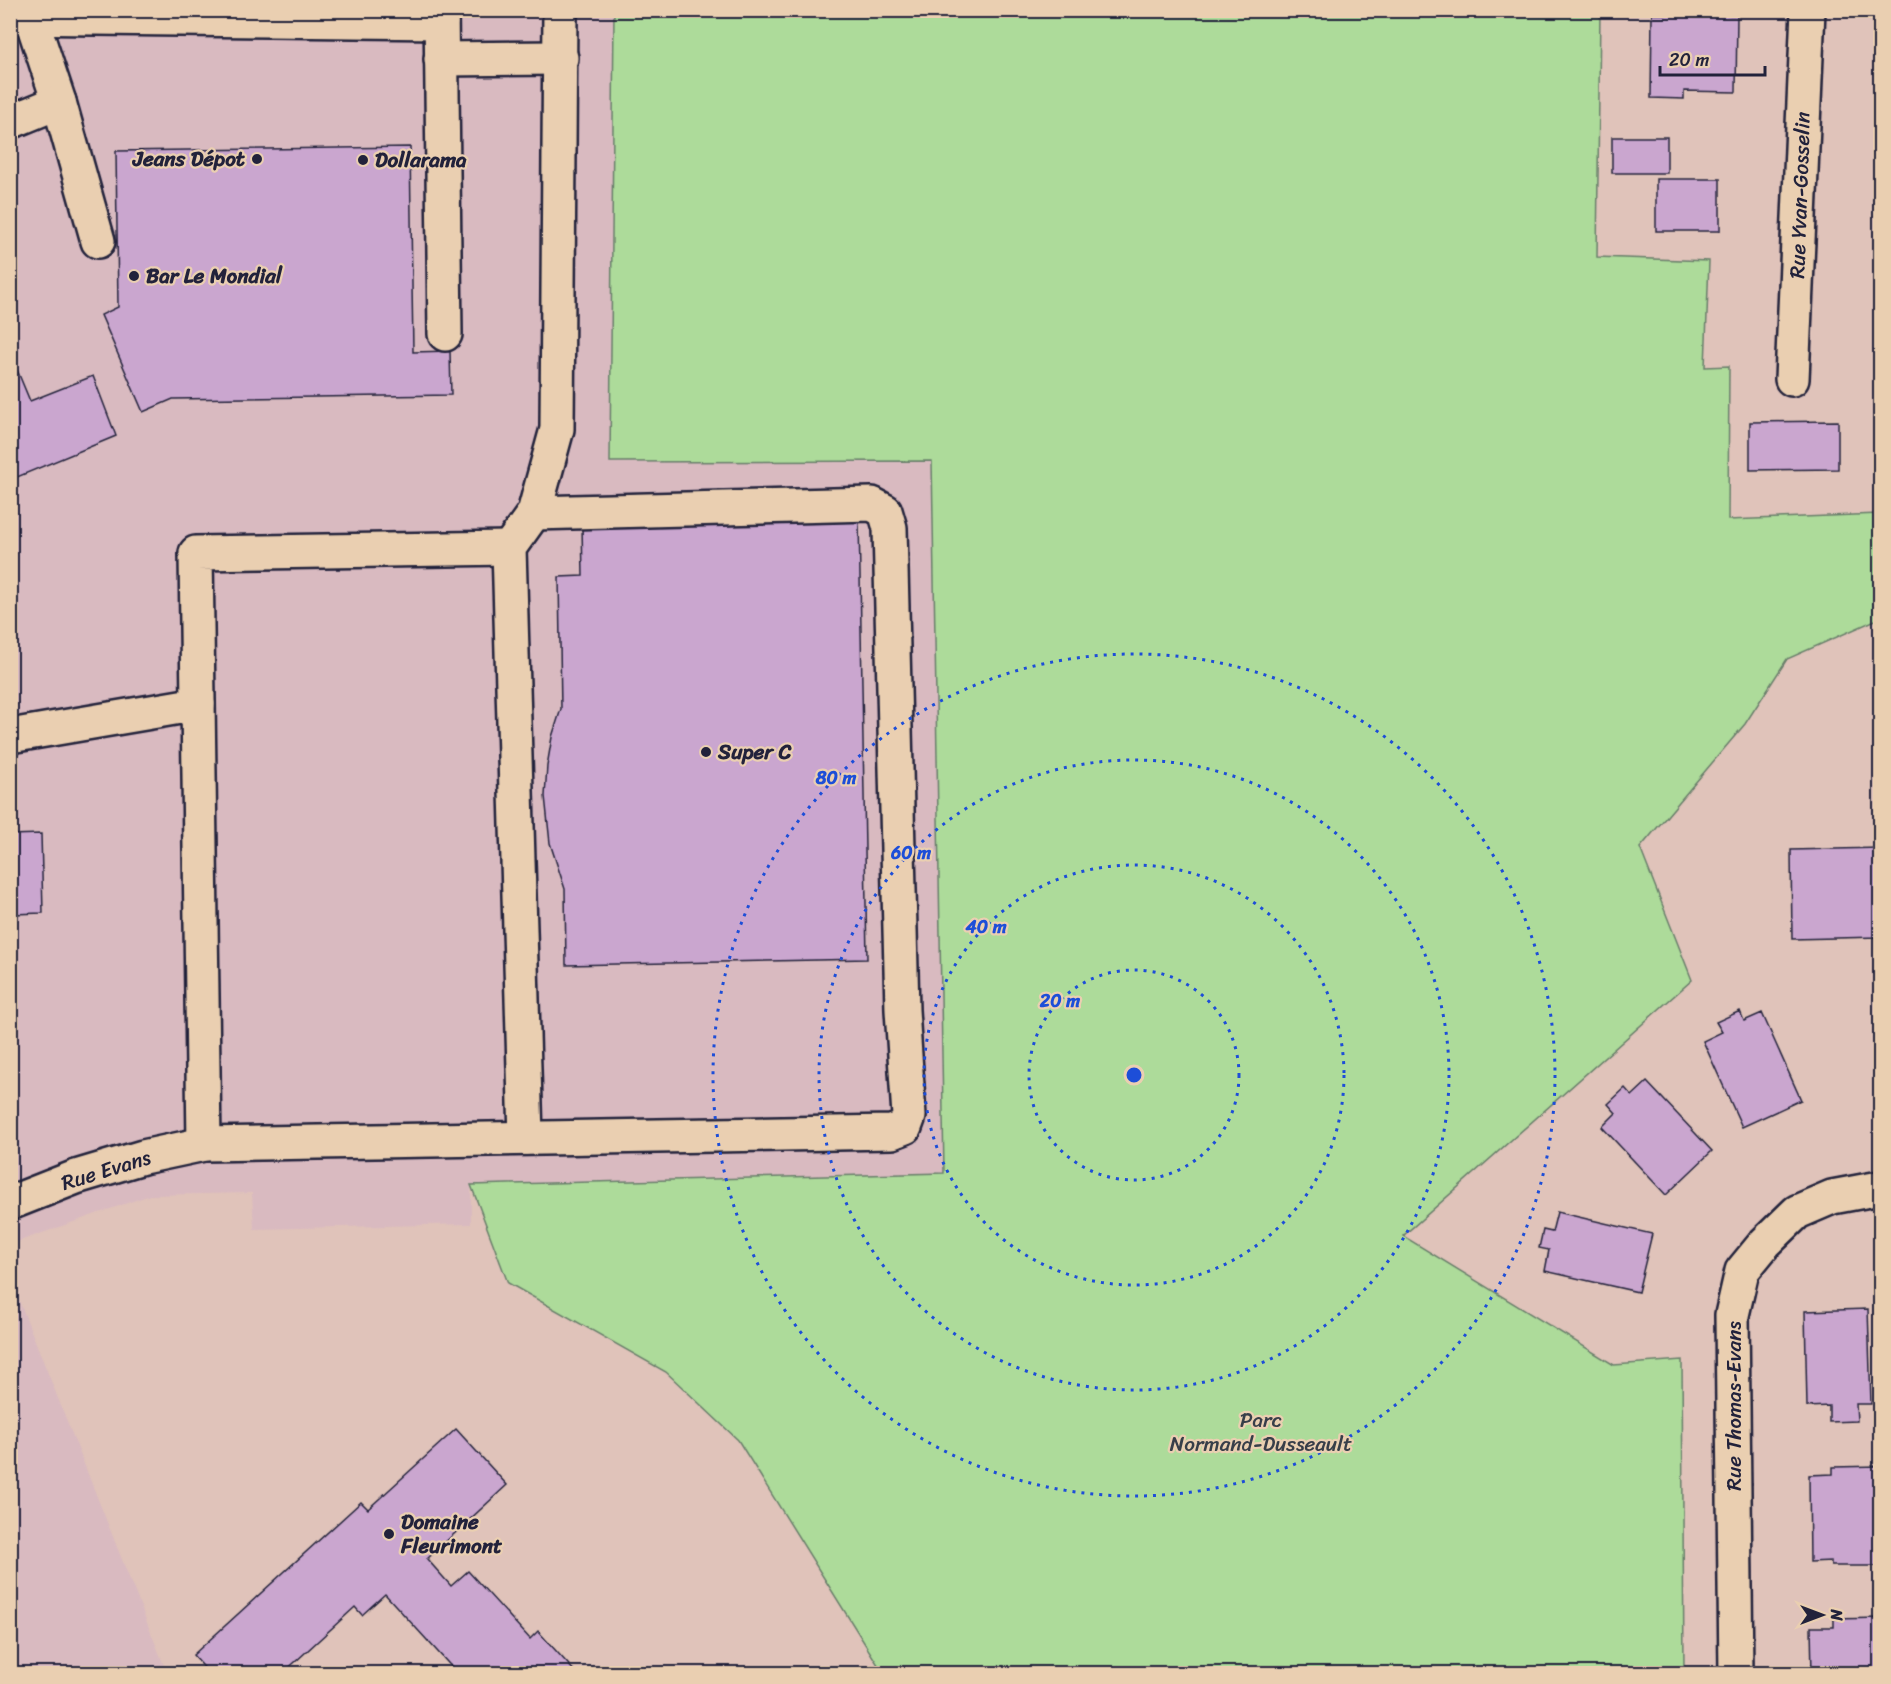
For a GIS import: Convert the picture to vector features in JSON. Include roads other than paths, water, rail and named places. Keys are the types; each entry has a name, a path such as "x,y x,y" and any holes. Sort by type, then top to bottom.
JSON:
{"street":[{"path":"525,1138 508,548 534,513 557,429 560,10"},
{"name":"Rue Yvan-Gosselin","path":"1792,379 1808,10"},
{"path":"98,241 59,102 24,15 441,16 445,334"},
{"path":"441,59 561,58"},
{"path":"10,122 59,102"},
{"name":"Rue Evans","path":"10,1203 76,1177 143,1157 204,1144 892,1132 905,1127 909,1116 902,1010 890,528 885,511 872,504 534,513"},
{"path":"204,1144 196,553 508,548"},
{"path":"10,736 198,704"},
{"name":"Rue Thomas-Evans","path":"1736,1674 1732,1316 1742,1271 1765,1243 1797,1212 1832,1197 1881,1188"}],"place":[{"name":"Jeans Dépot","path":"257,159"},
{"name":"Dollarama","path":"363,160"},
{"name":"Bar Le Mondial","path":"134,276"},
{"name":"Super C","path":"706,752"},
{"name":"Domaine Fleurimont","path":"389,1534"}],"park label":[{"name":"Parc Normand-Dusseault","path":"1261,1432"}]}
